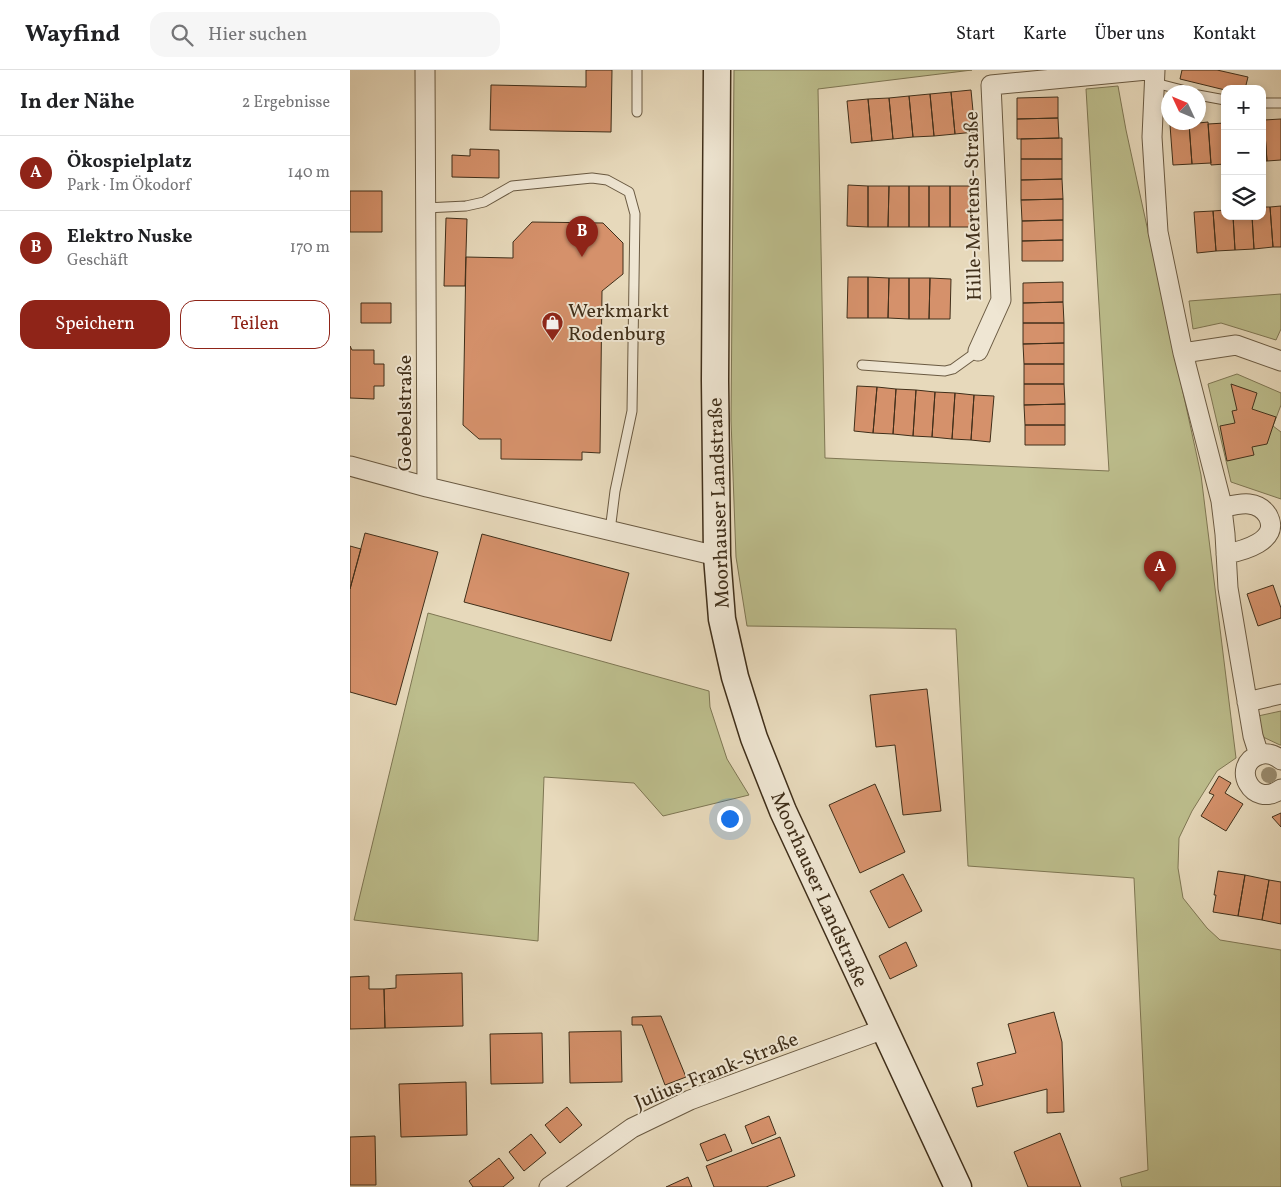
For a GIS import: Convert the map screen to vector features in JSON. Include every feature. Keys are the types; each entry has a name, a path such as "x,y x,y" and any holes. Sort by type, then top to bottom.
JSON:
{"street":[{"name":"Goebelstraße","path":"424,70 427,487 717,556"},
{"name":"Moorhauser Landstraße","path":"717,70 715,381 717,556 722,619 735,677 754,738 783,811 958,1187"},
{"name":"Hille-Mertens-Straße","path":"978,351 1000,300 989,78 1153,74"},
{"path":"1153,74 1152,136 1158,232 1183,353 1222,508 1228,588 1253,736 1259,755"},
{"path":"1183,353 1236,345 1281,361"},
{"path":"350,466 427,487"},
{"path":"1222,508 1250,504 1260,508 1275,519 1268,535 1261,542 1252,548 1226,554"},
{"path":"1247,702 1281,694"},
{"path":"1281,760 1270,754 1259,755 1252,760 1247,768 1246,777 1249,785 1255,792 1264,795 1273,794 1281,789"},
{"name":"Julius-Frank-Straße","path":"550,1187 632,1128 681,1104 884,1029"}],"lane":[{"path":"637,70 637,112"},
{"path":"1153,74 1176,85"},
{"path":"1206,96 1221,99"},
{"path":"1266,103 1281,103"},
{"path":"425,208 466,206 484,202 512,186 592,178 607,180 629,192 635,214 632,411 615,491 610,531"},
{"path":"862,365 945,371 953,369 978,351"}],"green space":[{"path":"734,70 972,70 818,89 825,458 1109,471 1086,89 1118,86 1201,475 1236,758 1217,771 1192,811 1179,838 1178,868 1183,898 1207,928 1220,940 1281,950 1281,1187 1122,1187 1120,1178 1148,1170 1134,878 968,866 956,629 747,626 736,557 731,420"},
{"path":"1281,294 1281,329 1276,340 1221,323 1193,329 1189,301"},
{"path":"1237,374 1281,393 1281,405 1273,426 1281,432 1281,499 1231,482 1208,384"},
{"path":"428,613 709,691 710,707 727,759 749,795 663,816 634,783 544,777 538,941 354,920"},
{"path":"1281,711 1280,745 1263,737 1258,716"}],"building":[{"path":"586,70 612,70 611,132 490,130 491,85 586,87"},
{"path":"1182,70 1217,70 1248,77 1246,85 1221,85 1221,89 1180,79"},
{"path":"971,90 975,132 955,134 951,92"},
{"path":"951,92 955,134 934,136 930,94"},
{"path":"930,94 934,136 913,137 909,96"},
{"path":"909,96 913,137 893,139 889,98"},
{"path":"1058,97 1058,118 1017,119 1017,98"},
{"path":"889,98 893,139 872,141 868,99"},
{"path":"868,99 872,141 851,143 847,101"},
{"path":"1058,118 1059,138 1017,139 1017,119"},
{"path":"1281,119 1281,160 1267,161 1266,120"},
{"path":"1206,122 1208,122 1211,163 1192,164 1189,130 1206,130"},
{"path":"1221,123 1221,164 1211,165 1208,124"},
{"path":"1170,130 1189,130 1192,164 1173,165"},
{"path":"1062,138 1062,159 1021,159 1021,139"},
{"path":"470,149 499,150 499,178 452,177 452,155 470,156"},
{"path":"1021,159 1062,159 1062,179 1021,180"},
{"path":"1062,179 1063,199 1021,200 1021,180"},
{"path":"848,185 868,186 868,227 847,226"},
{"path":"868,186 889,186 888,227 868,227"},
{"path":"889,186 909,186 909,227 888,227"},
{"path":"909,186 929,186 929,227 909,227"},
{"path":"929,186 950,186 950,227 929,227"},
{"path":"950,186 970,186 970,227 950,227"},
{"path":"350,191 382,191 382,232 350,232"},
{"path":"1063,199 1063,220 1022,221 1021,200"},
{"path":"1281,206 1281,247 1273,247 1270,207"},
{"path":"1266,207 1270,207 1273,247 1254,249 1252,220 1266,220"},
{"path":"1221,210 1221,220 1233,220 1235,250 1216,251 1213,211"},
{"path":"1213,211 1216,251 1197,253 1194,212"},
{"path":"446,218 467,219 465,286 444,286"},
{"path":"1063,220 1063,240 1022,241 1022,221"},
{"path":"1233,220 1252,220 1254,249 1235,250"},
{"path":"532,222 603,223 623,243 623,274 602,291 600,453 582,452 582,460 501,459 501,439 479,439 463,425 466,257 513,258 513,242"},
{"path":"1063,240 1063,261 1022,261 1022,241"},
{"path":"848,277 868,277 868,318 847,318"},
{"path":"868,277 889,278 888,318 868,318"},
{"path":"889,278 909,278 909,319 888,318"},
{"path":"909,278 930,278 929,319 909,319"},
{"path":"930,278 951,279 950,319 929,319"},
{"path":"1063,282 1063,302 1023,303 1023,283"},
{"path":"1063,302 1064,323 1023,323 1023,303"},
{"path":"361,303 391,303 391,323 361,323"},
{"path":"1023,323 1064,323 1064,343 1023,344"},
{"path":"1064,343 1064,364 1024,364 1023,344"},
{"path":"350,346 352,350 374,350 374,364 384,364 384,386 374,386 374,399 350,398"},
{"path":"1024,364 1064,364 1064,384 1024,384"},
{"path":"1024,384 1064,384 1065,404 1024,405"},
{"path":"1231,384 1257,393 1252,409 1276,417 1267,444 1252,447 1254,455 1227,461 1220,426 1235,423 1232,411 1237,410"},
{"path":"857,386 877,387 873,433 854,431"},
{"path":"877,387 896,389 893,434 873,433"},
{"path":"896,389 916,390 913,436 893,434"},
{"path":"916,390 935,392 932,437 913,436"},
{"path":"935,392 955,393 952,439 932,437"},
{"path":"955,393 974,395 971,440 952,439"},
{"path":"974,395 994,396 990,442 971,440"},
{"path":"1065,404 1065,425 1025,425 1024,405"},
{"path":"1025,425 1065,425 1065,445 1025,445"},
{"path":"365,533 438,552 396,705 350,692 350,589"},
{"path":"482,534 629,573 611,641 464,602"},
{"path":"350,546 361,549 350,589"},
{"path":"1273,585 1281,608 1281,618 1258,626 1247,594"},
{"path":"927,689 941,811 903,815 895,745 876,747 870,695"},
{"path":"1219,776 1231,783 1225,793 1243,804 1226,831 1201,816 1214,795 1209,793"},
{"path":"875,784 905,852 860,873 829,805"},
{"path":"1281,813 1281,827 1272,817"},
{"path":"1218,871 1245,875 1238,916 1213,912"},
{"path":"903,874 922,911 889,928 870,891"},
{"path":"1245,875 1269,880 1262,920 1238,916"},
{"path":"1269,880 1281,882 1281,924 1262,920"},
{"path":"906,942 917,966 890,979 879,956"},
{"path":"462,973 463,1026 385,1028 384,989 396,988 396,975"},
{"path":"369,976 369,989 384,989 385,1028 350,1029 350,977"},
{"path":"1054,1012 1062,1042 1064,1112 1047,1113 1047,1089 977,1107 972,1088 983,1085 977,1063 1016,1053 1008,1024"},
{"path":"661,1016 686,1077 665,1085 642,1025 632,1025 632,1017"},
{"path":"621,1031 622,1082 570,1083 569,1032"},
{"path":"542,1033 543,1083 491,1084 490,1034"},
{"path":"466,1082 467,1135 401,1137 399,1084"},
{"path":"567,1107 582,1125 560,1143 545,1125"},
{"path":"769,1116 776,1134 752,1144 745,1126"},
{"path":"1060,1133 1081,1187 1028,1187 1014,1152"},
{"path":"531,1134 546,1153 524,1171 509,1152"},
{"path":"725,1134 732,1151 707,1161 700,1144"},
{"path":"375,1136 376,1185 350,1185 350,1137"},
{"path":"780,1137 795,1176 766,1187 714,1187 706,1166"},
{"path":"499,1158 514,1178 503,1187 473,1187 469,1181"},
{"path":"688,1177 692,1187 666,1187"}],"place":[{"name":"Elektro Nuske","path":"582,257"},
{"name":"Werkmarkt Rodenburg","path":"552,341"},
{"name":"Ökospielplatz","path":"1160,592"}]}
